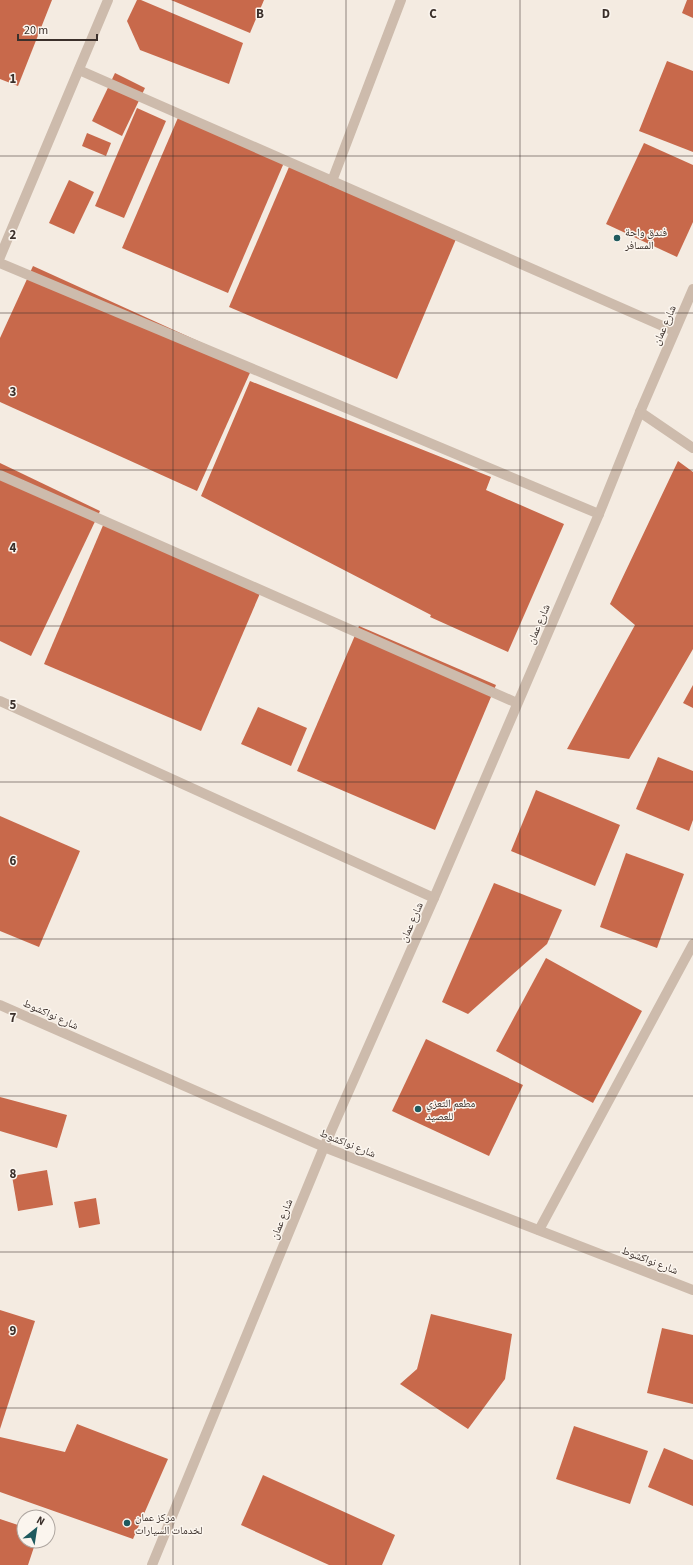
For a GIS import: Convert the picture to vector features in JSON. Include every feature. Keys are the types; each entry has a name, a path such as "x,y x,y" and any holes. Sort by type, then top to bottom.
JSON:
{"street":[{"path":"0,257 108,0"},
{"path":"332,181 401,0"},
{"path":"79,70 674,331"},
{"path":"0,263 599,514"},
{"name":"شارع عمان","path":"152,1565 324,1147 434,898 599,514 640,412 693,289"},
{"path":"640,412 693,448"},
{"path":"0,475 517,703"},
{"path":"0,701 434,898"},
{"path":"539,1230 693,944"},
{"name":"شارع نواكشوط","path":"0,1005 324,1147 693,1290"}],"building":[{"path":"0,0 52,0 18,86 0,79"},
{"path":"137,0 141,0 243,43 229,84 140,50 127,21"},
{"path":"171,0 264,0 250,33"},
{"path":"687,0 693,0 693,18 682,13"},
{"path":"667,61 693,71 693,152 639,131"},
{"path":"115,73 145,88 122,136 92,121"},
{"path":"137,108 166,121 124,218 95,206"},
{"path":"180,113 286,158 228,293 122,248"},
{"path":"87,133 111,143 106,156 82,146"},
{"path":"644,143 693,165 693,222 677,257 606,224"},
{"path":"292,160 459,232 397,379 229,307"},
{"path":"69,180 94,192 74,234 49,223"},
{"path":"33,266 253,366 197,491 0,402 0,338"},
{"path":"250,381 491,477 486,490 564,524 508,652 430,617 431,615 201,496"},
{"path":"678,461 693,472 693,649 629,759 567,749 635,625 610,604"},
{"path":"0,463 100,511 31,656 0,641"},
{"path":"104,523 261,591 201,731 44,664"},
{"path":"359,626 496,685 435,830 297,771"},
{"path":"693,685 693,708 683,703"},
{"path":"258,707 307,728 291,766 241,744"},
{"path":"658,757 693,771 693,820 689,831 636,809"},
{"path":"536,790 620,825 595,886 511,851"},
{"path":"0,816 80,851 39,947 0,931"},
{"path":"626,853 684,874 657,948 600,927"},
{"path":"494,883 562,910 547,944 468,1014 442,1002"},
{"path":"546,958 642,1011 593,1103 496,1051"},
{"path":"426,1039 523,1085 489,1156 392,1111"},
{"path":"0,1097 67,1115 57,1148 0,1131"},
{"path":"47,1170 53,1205 18,1211 12,1176"},
{"path":"96,1198 100,1224 79,1228 74,1202"},
{"path":"0,1310 35,1321 0,1429"},
{"path":"431,1314 512,1334 505,1379 468,1429 400,1384 417,1369"},
{"path":"662,1328 693,1335 693,1404 647,1393"},
{"path":"77,1424 168,1459 133,1539 56,1512 56,1509 48,1509 0,1492 0,1437 65,1452"},
{"path":"574,1426 648,1451 630,1504 556,1479"},
{"path":"664,1448 693,1460 693,1506 648,1487"},
{"path":"263,1475 395,1535 382,1565 329,1565 241,1525"},
{"path":"0,1519 16,1524 16,1549 33,1549 28,1565 0,1565"}],"place":[{"name":"فندق واحة المسافر","path":"617,238"},
{"name":"مطعم التعزي للعصيد","path":"418,1109"},
{"name":"مركز عمان لخدمات السيارات","path":"127,1523"}]}
